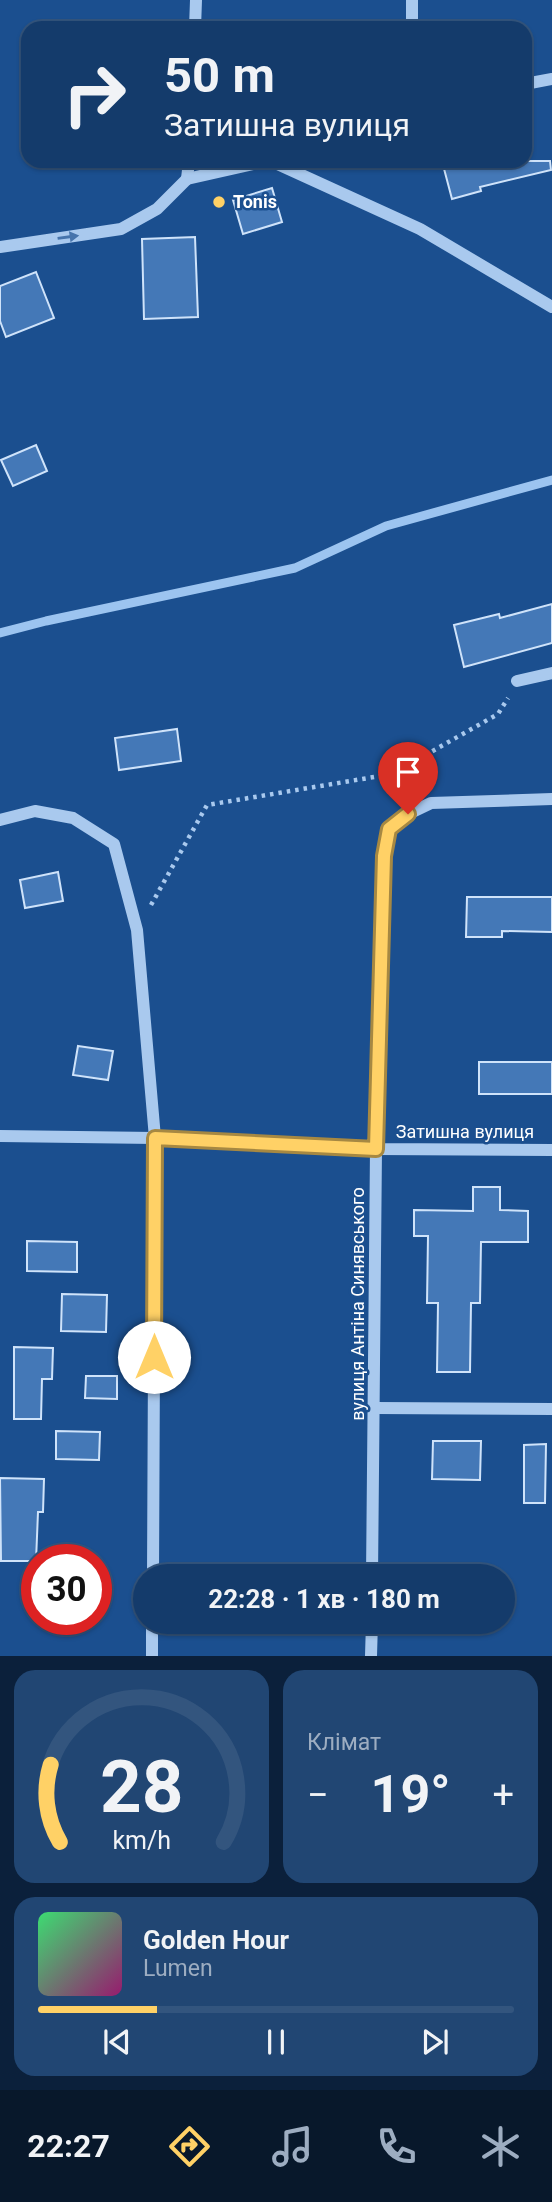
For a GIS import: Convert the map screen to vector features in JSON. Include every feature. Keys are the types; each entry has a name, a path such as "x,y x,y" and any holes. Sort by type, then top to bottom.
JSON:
{"street":[{"path":"195,21 196,0"},
{"path":"412,0 412,21"},
{"path":"532,83 552,79"},
{"path":"187,178 188,168"},
{"path":"0,247 121,229 157,209 187,178 235,168"},
{"path":"285,168 420,229 552,307"},
{"path":"517,681 552,673"},
{"name":"вулиця Антіна Синявського","path":"372,1564 376,1149 384,856 389,829 408,814 431,803 552,799"},
{"path":"0,820 35,811 73,818 114,844 137,930 155,1138 153,1564"},
{"name":"Затишна вулиця","path":"0,1136 155,1138 376,1149 552,1150"},
{"path":"375,1408 552,1409"},
{"path":"152,1634 152,1656"},
{"path":"371,1656 372,1634"}],"path":[{"path":"137,930 206,806 392,774 498,714"}],"building":[{"path":"532,161 550,161 551,170 480,187 481,191 452,199 444,168 532,168"},
{"path":"272,188 282,222 243,234 233,200"},
{"path":"195,237 198,317 144,319 142,239"},
{"path":"36,272 54,318 6,337 0,321 0,286"},
{"path":"36,445 47,471 13,486 1,460"},
{"path":"552,604 552,643 464,667 454,625 499,614 500,618"},
{"path":"177,729 181,761 119,770 115,738"},
{"path":"58,872 63,901 25,908 20,880"},
{"path":"467,897 552,897 552,932 502,931 502,937 466,937"},
{"path":"78,1046 113,1051 108,1080 73,1075"},
{"path":"479,1062 552,1062 552,1094 479,1094"},
{"path":"473,1187 500,1187 500,1210 528,1211 528,1242 481,1242 480,1303 471,1303 470,1372 437,1372 438,1303 427,1303 428,1236 414,1236 414,1210 473,1211"},
{"path":"27,1241 77,1242 77,1272 27,1271"},
{"path":"62,1294 107,1295 106,1332 61,1331"},
{"path":"14,1347 53,1348 52,1379 42,1379 41,1419 14,1419"},
{"path":"86,1376 117,1376 117,1399 85,1398"},
{"path":"56,1431 100,1432 99,1460 56,1459"},
{"path":"433,1441 481,1441 480,1480 432,1479"},
{"path":"546,1444 545,1503 524,1503 524,1445"},
{"path":"0,1478 44,1479 43,1512 38,1512 37,1544 21,1544 21,1561 1,1561"}],"waterway":[{"path":"0,633 295,568 386,526 552,480"}],"place":[{"name":"Tonis","path":"219,202"}],"route":[{"path":"154,1357 155,1138 376,1149 384,856 389,829 408,814"}]}
